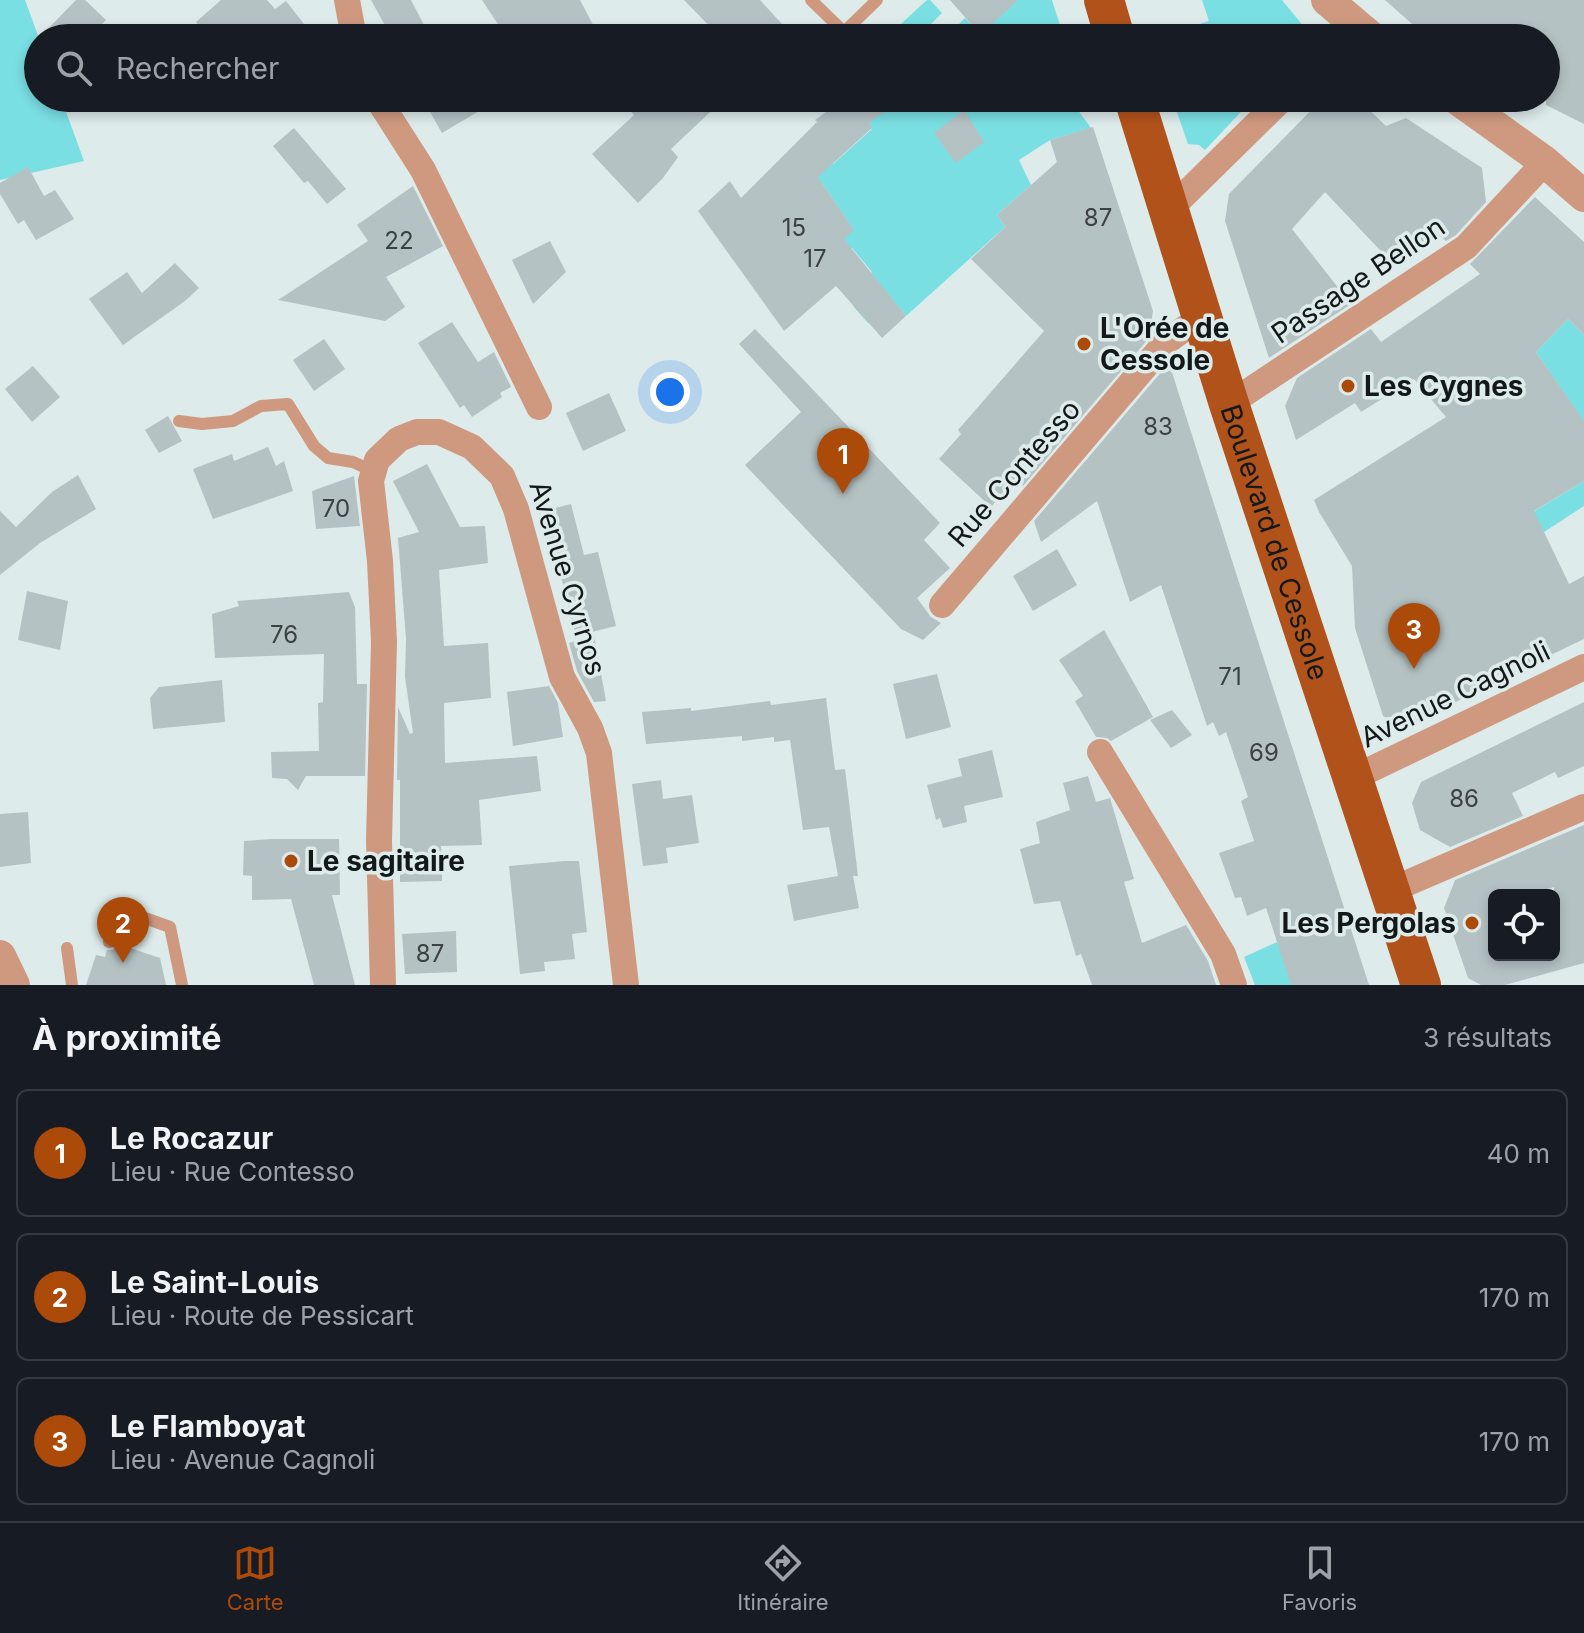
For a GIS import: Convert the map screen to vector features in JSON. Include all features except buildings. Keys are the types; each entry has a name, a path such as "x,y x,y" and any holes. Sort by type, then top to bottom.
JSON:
{"main road":[{"path":"1104,0 1111,24"},
{"name":"Boulevard de Cessole","path":"1138,112 1229,404 1421,985"}],"street":[{"path":"347,0 351,24"},
{"path":"1327,0 1348,24"},
{"path":"386,112 423,170 539,407"},
{"path":"1169,210 1269,112"},
{"path":"1475,112 1545,162 1584,196"},
{"name":"Passage Bellon","path":"1229,404 1466,247 1545,162"},
{"name":"Rue Contesso","path":"942,605 1166,342 1202,316"},
{"name":"Avenue Cyrnos","path":"373,471 382,452 399,439 428,431 447,435 472,447 491,463 509,491 562,677 590,728 599,753 626,985"},
{"path":"373,471 371,490 380,561 384,642 379,841 383,985"},
{"name":"Avenue Cagnoli","path":"1353,778 1584,667"},
{"path":"1100,752 1223,954 1234,985"},
{"path":"1389,891 1584,807"},
{"path":"0,956 14,985"}],"lane":[{"path":"811,0 836,24"},
{"path":"852,24 877,0"},
{"path":"179,421 202,424 233,421 261,406 288,404 314,446 328,458 353,462 373,471"},
{"path":"109,942 116,928 142,917 170,927 182,985"},
{"path":"67,948 72,985"}],"shaded area":[{"path":"0,0 25,0 34,24 24,24 24,112 66,112 84,161 0,180"},
{"path":"927,0 942,13 931,24 901,24"},
{"path":"1016,0 1052,0 1060,24 984,24"},
{"path":"1202,0 1282,0 1302,24 1200,24 1209,21"},
{"path":"879,112 1079,112 1091,128 1050,140 1019,160 1031,185 997,215 1005,227 906,316 893,301 868,323 853,306 867,294 858,284 872,272 852,248 839,257 833,249 853,229 822,183 813,183 821,165 833,164 872,129 869,123"},
{"path":"1177,112 1241,112 1205,150 1199,145 1188,144"},
{"path":"1568,319 1584,335 1584,422 1536,352"},
{"path":"1584,481 1584,506 1544,532 1528,515"},
{"path":"1277,942 1306,985 1255,985 1244,957"}],"place":[{"name":"L'Orée de Cessole","path":"1084,344"},
{"name":"Les Cygnes","path":"1348,386"},
{"name":"Le Rocazur","path":"843,494"},
{"name":"Le Flamboyat","path":"1414,669"},
{"name":"Le sagitaire","path":"291,861"},
{"name":"Les Pergolas","path":"1472,923"},
{"name":"Le Saint-Louis","path":"123,963"}]}
